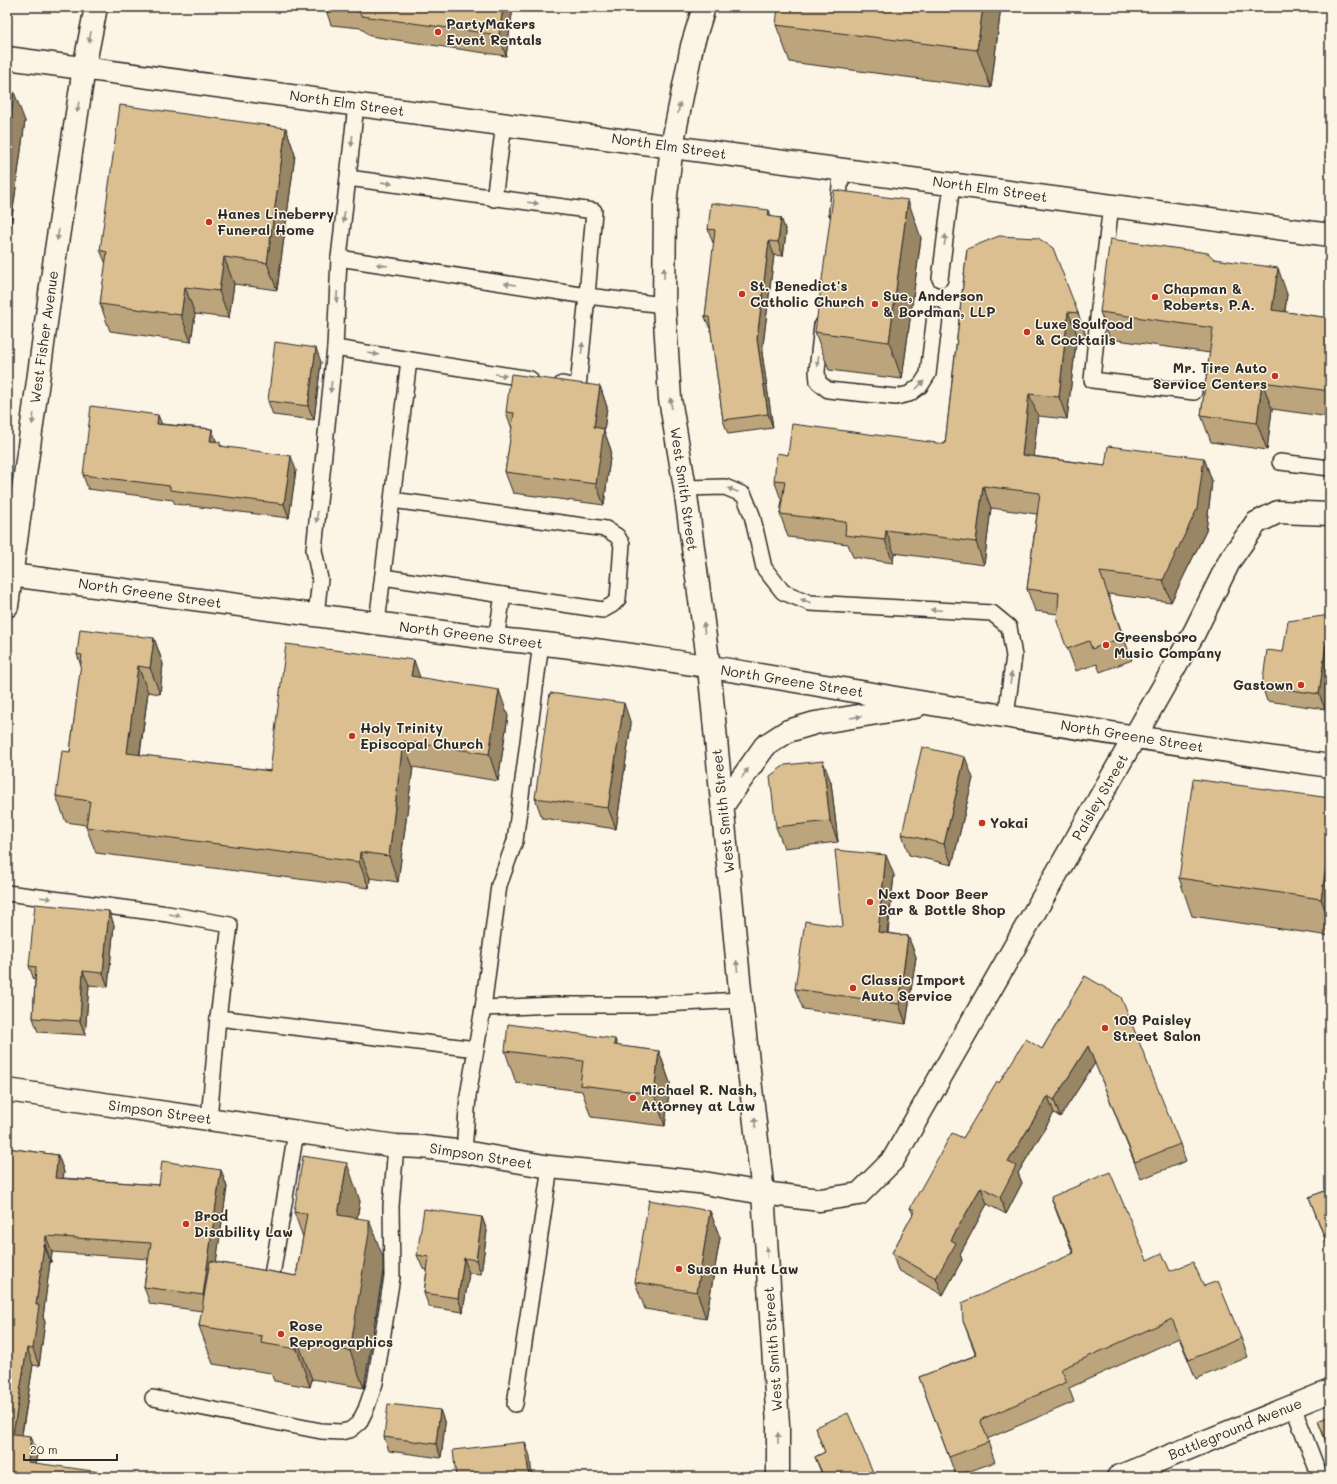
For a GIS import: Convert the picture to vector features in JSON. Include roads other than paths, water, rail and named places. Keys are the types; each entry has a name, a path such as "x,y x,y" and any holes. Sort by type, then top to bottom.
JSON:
{"street":[{"name":"West Fisher Avenue","path":"7,606 9,575 56,250 84,68 96,7"},
{"name":"West Smith Street","path":"704,7 692,46 672,146 665,204 664,305 670,399 685,488 708,667 723,805 740,1000 763,1193 778,1425 778,1477"},
{"name":"North Elm Street","path":"7,58 1330,235"},
{"name":"Paisley Street","path":"917,1118 1194,633 1230,560 1256,523 1278,512 1330,514"},
{"name":"North Greene Street","path":"9,575 496,639 541,643 708,667 1134,737 1330,766"},
{"name":"North Greene Street","path":"723,805 765,746 788,731 815,723 934,704"},
{"name":"Simpson Street","path":"7,1090 396,1146 422,1147 464,1152 550,1167 698,1182 763,1193 820,1200 859,1194 893,1160 917,1118"},
{"name":"Battleground Avenue","path":"1118,1477 1330,1390"}],"lane":[{"path":"316,615 320,579 314,550 334,348 339,258 356,105"},
{"path":"494,199 504,124"},
{"path":"835,224 842,169"},
{"path":"334,348 578,387 594,211 494,199 348,178"},
{"path":"940,279 952,184"},
{"path":"1111,205 1092,380 1194,392"},
{"path":"339,258 587,296 664,305"},
{"path":"824,309 816,371 818,382 828,390 896,397 909,394 922,385 928,374 935,314"},
{"path":"377,623 409,360"},
{"path":"1280,462 1330,468"},
{"path":"685,488 725,487 744,494 752,515 764,568 783,592 810,603 992,613 1009,627 1014,656 1006,716"},
{"path":"383,577 603,610 612,605 618,599 622,544 617,536 606,529 392,500"},
{"path":"496,639 503,595"},
{"path":"464,1152 468,1096 483,1008 499,885 515,841 541,643"},
{"path":"7,893 168,914 230,925 218,1018 209,1119"},
{"path":"483,1008 555,1005 644,1005 740,1000"},
{"path":"218,1018 476,1049"},
{"path":"271,1281 296,1132"},
{"path":"153,1398 321,1431 341,1432 350,1430 359,1423 366,1409 375,1383 392,1277 391,1206 396,1146"},
{"path":"515,1404 550,1167"},
{"path":"1293,1406 1320,1477"}],"place":[{"name":"PartyMakers Event Rentals","path":"438,32"},
{"name":"Hanes Lineberry Funeral Home","path":"209,222"},
{"name":"St. Benedict's Catholic Church","path":"742,294"},
{"name":"Chapman & Roberts, P.A.","path":"1155,297"},
{"name":"Sue, Anderson & Bordman, LLP","path":"875,304"},
{"name":"Luxe Soulfood & Cocktails","path":"1027,332"},
{"name":"Mr. Tire Auto Service Centers","path":"1275,376"},
{"name":"Greensboro Music Company","path":"1106,645"},
{"name":"Gastown","path":"1301,685"},
{"name":"Holy Trinity Episcopal Church","path":"352,736"},
{"name":"Yokai","path":"982,823"},
{"name":"Next Door Beer Bar & Bottle Shop","path":"870,902"},
{"name":"Classic Import Auto Service","path":"853,988"},
{"name":"109 Paisley Street Salon","path":"1105,1028"},
{"name":"Michael R. Nash, Attorney at Law","path":"633,1098"},
{"name":"Brod Disability Law","path":"186,1224"},
{"name":"Susan Hunt Law","path":"679,1269"},
{"name":"Rose Reprographics","path":"281,1334"}]}
